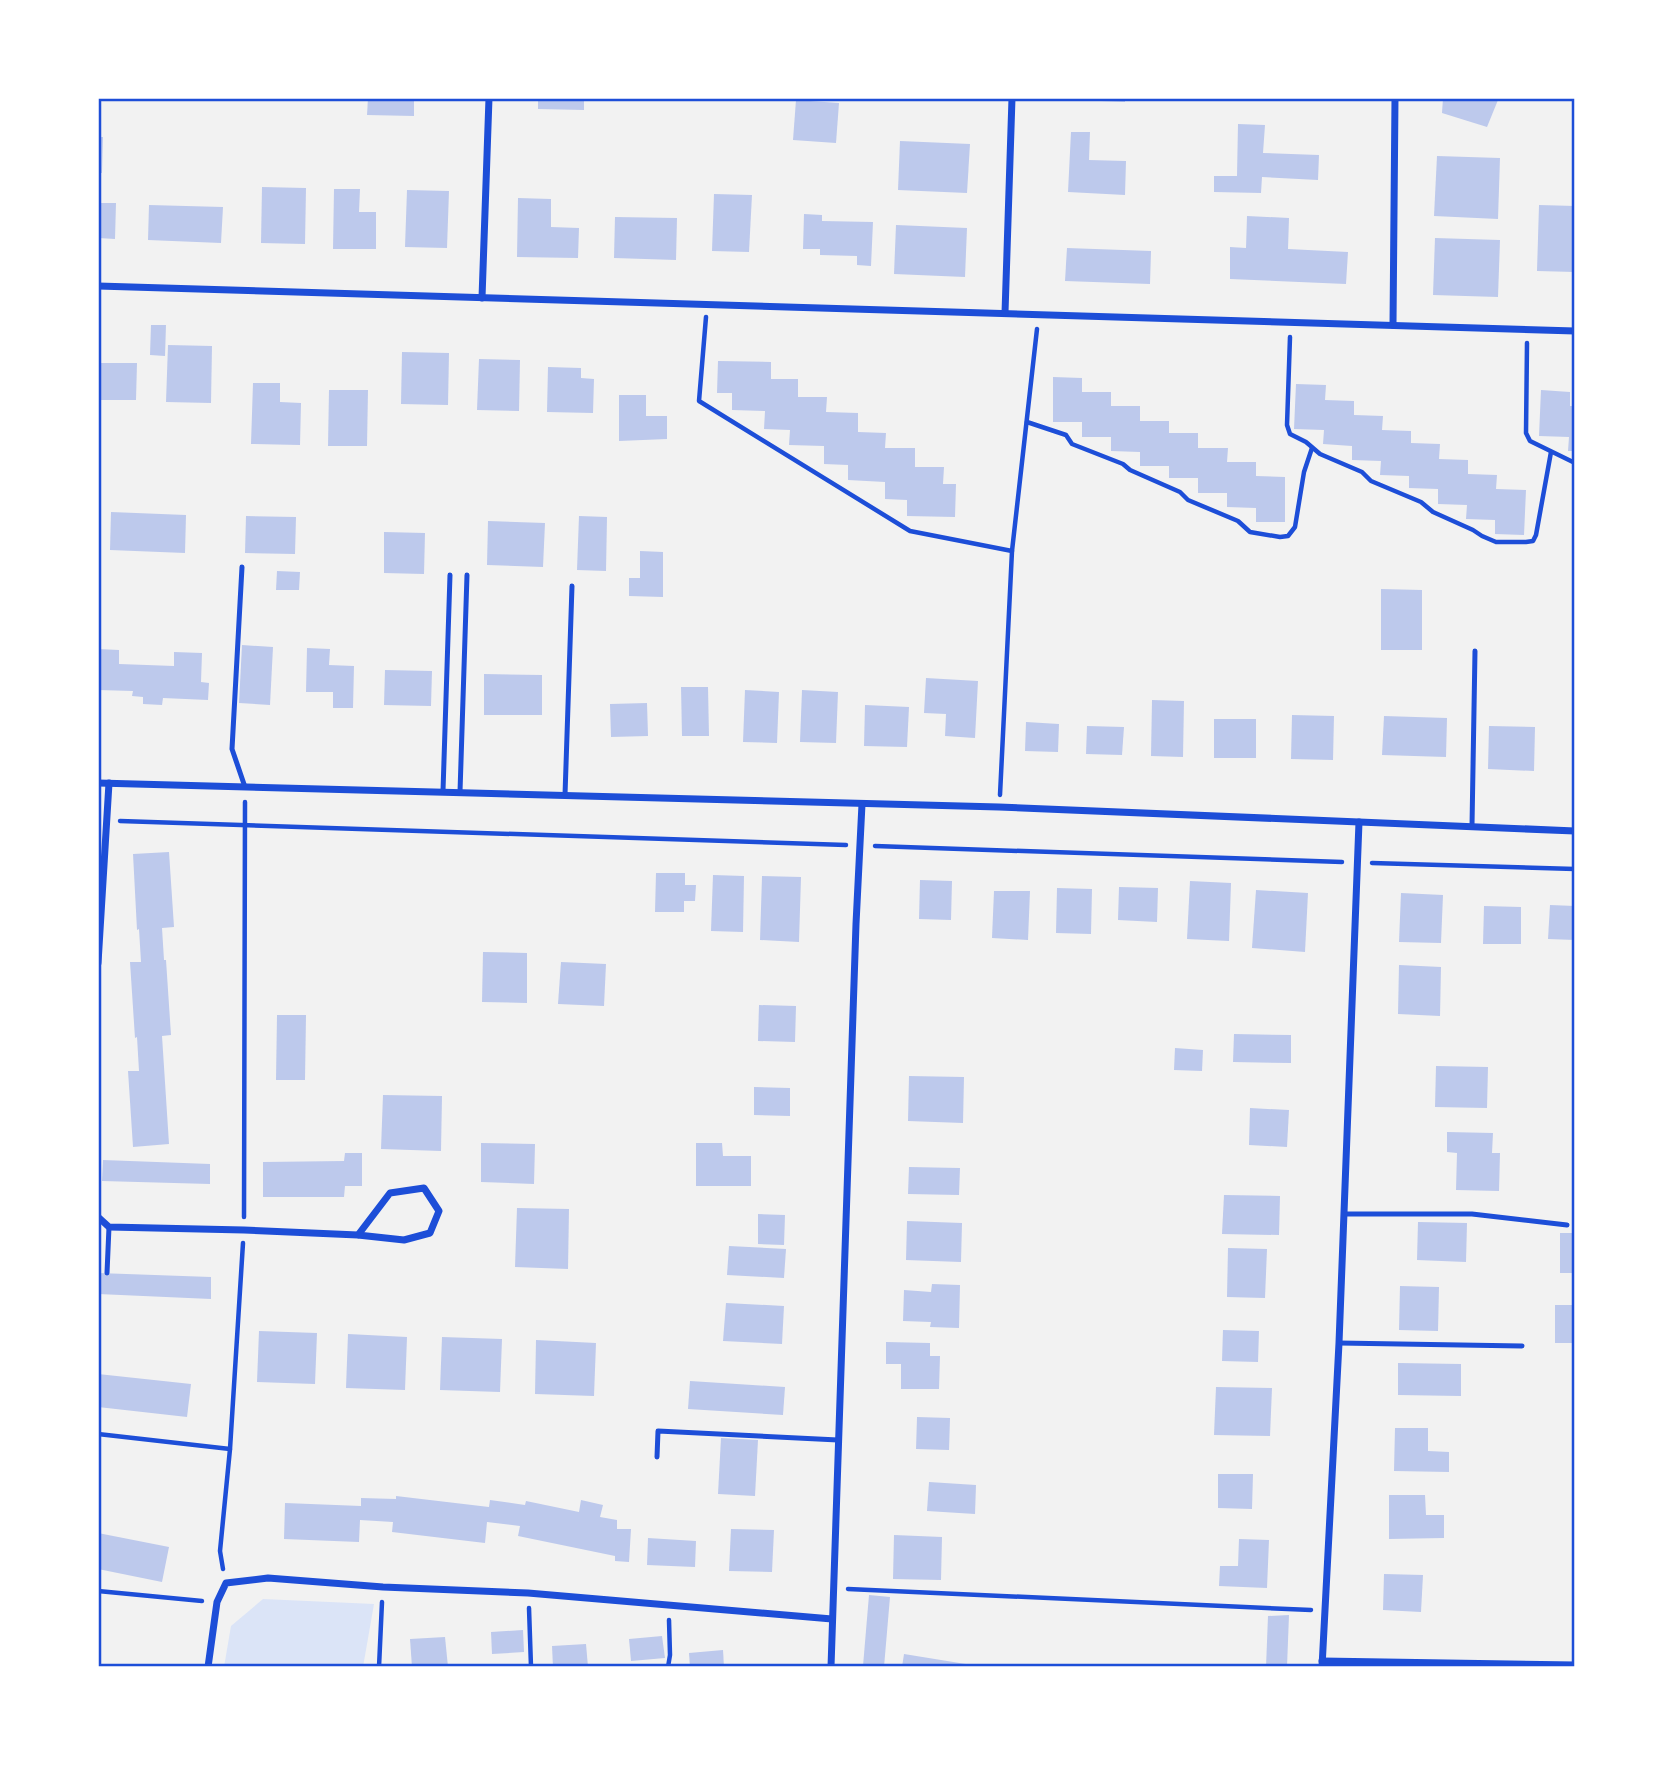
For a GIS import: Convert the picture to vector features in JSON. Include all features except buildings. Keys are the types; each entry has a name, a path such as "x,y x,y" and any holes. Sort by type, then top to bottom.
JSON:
{"street":[{"path":"482,298 489,98"},
{"path":"1005,313 1012,98"},
{"path":"1393,325 1395,98"},
{"path":"98,286 1575,331"},
{"path":"98,783 999,807 1575,831"},
{"path":"98,963 109,783"},
{"path":"831,1667 855,938 862,804"},
{"path":"1359,822 1339,1343 1322,1664 1575,1665"},
{"path":"98,1217 109,1227 358,1235 404,1240 430,1233 439,1210 424,1188 390,1194 358,1235"},
{"path":"208,1667 217,1602 226,1583 268,1578 383,1587 528,1593 832,1619"}],"lane":[{"path":"242,567 232,748 245,787"},
{"path":"443,791 450,575"},
{"path":"460,792 467,575"},
{"path":"565,795 572,586"},
{"path":"1472,827 1475,651"},
{"path":"1344,1214 1472,1214 1567,1225"},
{"path":"107,1273 109,1227"},
{"path":"1339,1343 1522,1346"},
{"path":"657,1457 658,1431 838,1440"}],"path":[{"path":"707,304 699,401 910,531 1012,551"},
{"path":"999,807 1012,551 1039,314"},
{"path":"1291,322 1287,429 1290,434 1306,442 1320,454 1362,472 1371,481 1421,502 1433,512 1496,542 1533,541 1551,452"},
{"path":"1528,329 1526,433 1530,441 1575,463"},
{"path":"1027,422 1066,435 1072,444 1123,464 1130,470 1180,492 1188,500 1238,521 1250,532 1280,537 1288,536 1295,527 1304,472 1312,448"},
{"path":"226,1583 220,1551 230,1449 244,1230 245,787"},
{"path":"107,820 1575,869"},
{"path":"98,1434 230,1449"},
{"path":"379,1667 383,1587"},
{"path":"846,1589 1325,1611"},
{"path":"98,1591 217,1602"},
{"path":"528,1593 531,1667"},
{"path":"668,1667 669,1605"}],"shaded area":[{"path":"263,1599 374,1604 363,1667 224,1667 231,1626"}]}
